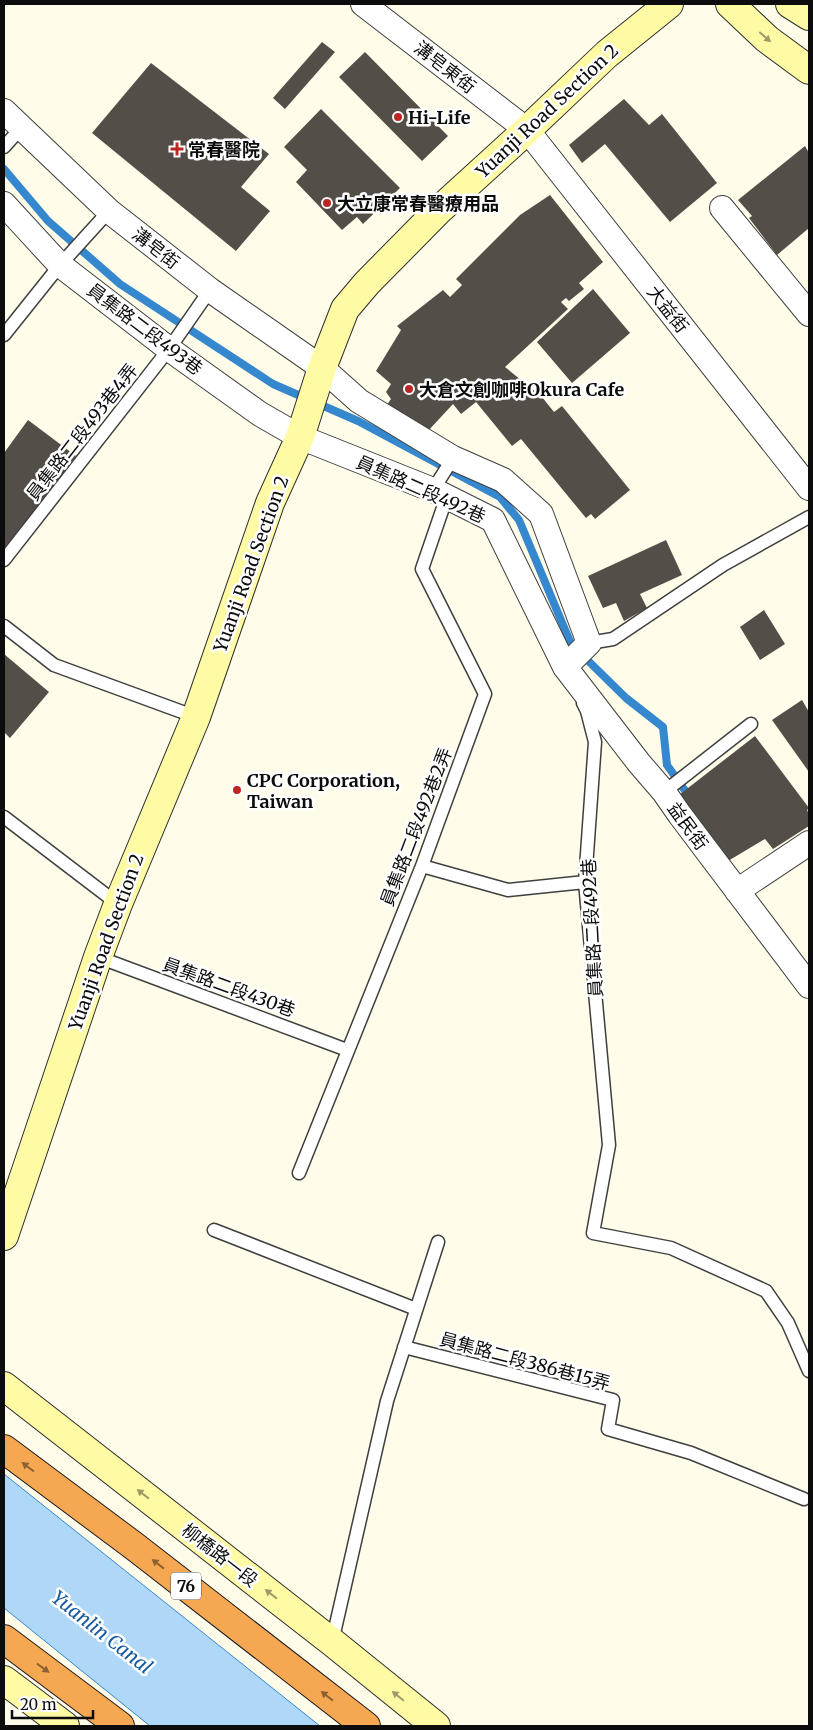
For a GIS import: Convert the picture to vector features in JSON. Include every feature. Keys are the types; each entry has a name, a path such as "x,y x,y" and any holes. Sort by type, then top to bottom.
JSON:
{"highway":[{"name":"76","path":"4,1449 134,1546 366,1726"},
{"path":"4,1639 120,1726"}],"main road":[{"name":"Yuanji Road Section 2","path":"4,1236 98,957 118,904 196,717 270,503 300,437 322,368 345,309 367,283 438,211 607,54 669,4"},
{"path":"730,4 767,39 809,70"},
{"path":"790,4 809,16"},
{"name":"柳橋路一段","path":"4,1386 332,1642 436,1726"},
{"path":"4,1680 65,1726"}],"street":[{"name":"溝皂東街","path":"363,4 527,130"},
{"name":"溝皂街","path":"4,111 108,211 210,290 322,368"},
{"name":"大益街","path":"527,130 809,488"},
{"name":"員集路二段493巷","path":"4,204 60,264 169,349 260,414 300,437"},
{"path":"722,208 809,314"},
{"path":"322,368 358,401 453,458 503,480 541,514 589,643 565,667"},
{"name":"員集路二段492巷","path":"300,437 440,493 493,520 565,667"},
{"name":"益民街","path":"565,667 639,763 664,792 736,891 809,986"},
{"path":"736,891 809,843"}],"lane":[{"path":"4,147 21,128"},
{"path":"4,335 60,264 108,211"},
{"name":"員集路二段493巷4弄","path":"4,560 169,349 210,290"},
{"name":"員集路二段492巷2弄","path":"299,1173 422,866 484,694 422,569 440,493 453,458"},
{"path":"589,643 613,639 723,565 809,517"},
{"path":"4,626 54,665 196,717"},
{"name":"員集路二段492巷","path":"565,667 587,711 595,742 585,882 609,1145 593,1233 671,1248 766,1292 788,1323 809,1371"},
{"path":"664,792 751,724"},
{"path":"4,817 118,904"},
{"path":"422,866 508,890 585,882"},
{"name":"員集路二段430巷","path":"98,957 347,1050"},
{"path":"214,1230 416,1309"},
{"path":"332,1642 387,1401 438,1242"},
{"name":"員集路二段386巷15弄","path":"404,1347 613,1400 608,1429 691,1453 804,1499"}],"water":[{"name":"Yuanlin Canal","path":"4,1474 320,1726 150,1726 4,1608"}],"building":[{"path":"322,42 335,52 285,109 273,98"},
{"path":"365,52 448,136 422,161 339,77"},
{"path":"151,63 269,154 241,187 270,211 236,251 92,133"},
{"path":"624,99 649,125 662,114 717,183 670,222 605,144 582,163 569,145"},
{"path":"321,109 400,188 363,224 357,217 342,230 296,182 307,170 284,147"},
{"path":"805,146 809,153 809,228 777,255 749,218 752,216 738,200"},
{"path":"550,195 603,262 579,283 584,289 569,301 566,298 561,302 568,309 505,367 542,397 554,412 562,406 630,490 595,519 591,514 586,518 521,439 512,446 476,402 461,414 453,404 428,431 386,406 391,399 386,392 391,384 376,371 401,330 397,326 443,290 450,297 462,285 456,279 520,215"},
{"path":"593,289 630,333 572,383 537,342"},
{"path":"28,420 76,456 4,553 4,453"},
{"path":"666,540 682,575 640,594 647,608 624,621 616,603 603,608 588,576"},
{"path":"764,610 785,644 760,660 740,627"},
{"path":"4,654 49,692 10,738 4,732"},
{"path":"802,700 809,712 809,772 772,720"},
{"path":"755,736 809,808 807,810 809,826 773,849 765,839 728,861 679,795"}],"waterway":[{"path":"4,169 48,221 120,284 273,384 358,421 500,497 519,520 571,644 626,698 663,727 667,765 691,799"}],"place":[{"name":"Hi-Life","path":"398,117"},
{"name":"常春醫院","path":"177,149"},
{"name":"大立康常春醫療用品","path":"327,203"},
{"name":"大倉文創咖啡Okura Cafe","path":"409,389"},
{"name":"CPC Corporation, Taiwan","path":"237,790"}]}
